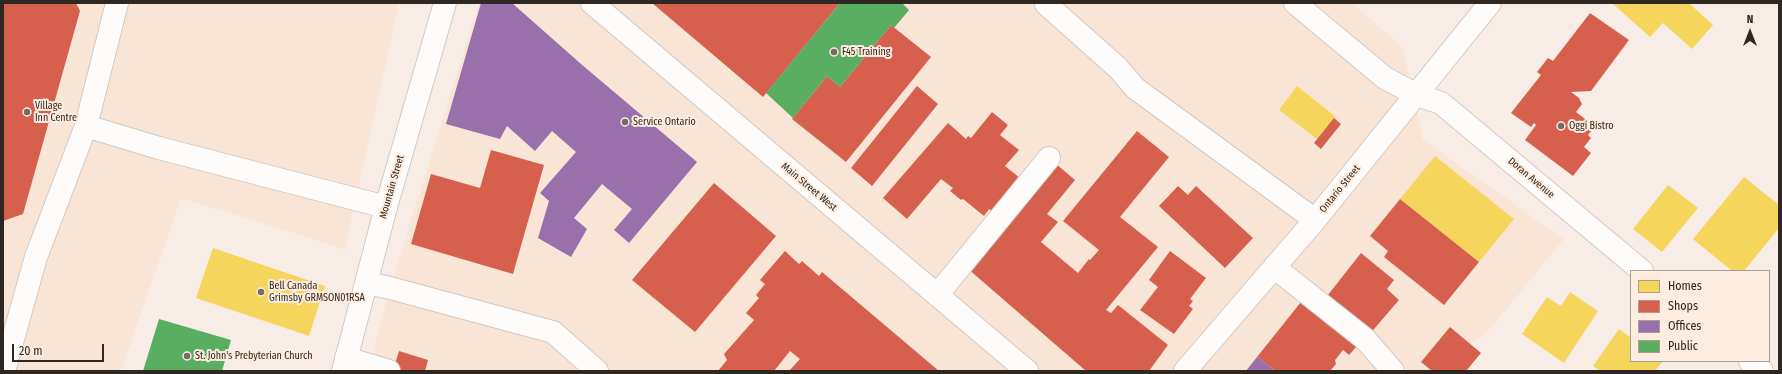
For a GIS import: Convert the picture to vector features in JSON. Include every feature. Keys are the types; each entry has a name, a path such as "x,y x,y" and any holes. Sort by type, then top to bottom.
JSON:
{"main road":[{"path":"4,371 36,257 86,126 117,3"},
{"name":"Mountain Street","path":"345,364 386,207 445,3"},
{"name":"Main Street West","path":"592,3 1027,371"},
{"path":"1047,3 1118,68 1136,88 1315,220"},
{"name":"Doran Avenue","path":"1295,3 1385,78 1416,94 1441,103 1641,270"},
{"name":"Ontario Street","path":"1185,371 1315,220 1490,3"},
{"path":"86,126 159,148 386,207"},
{"path":"937,295 1048,158"},
{"path":"1274,267 1365,338 1393,371"},
{"path":"367,283 553,332 597,371"},
{"path":"1751,362 1762,371"},
{"path":"345,364 389,371"}],"shaded area":[{"path":"3,3 399,3 345,249 181,198 121,371 3,371"},
{"path":"479,3 1352,3 1403,48 1423,140 1564,239 1485,335 1426,371 368,371 390,288"}],"building: Homes":[{"path":"1612,3 1689,3 1713,25 1692,49 1663,23 1650,37"},
{"path":"1297,86 1336,117 1317,139 1279,110"},
{"path":"1435,156 1514,219 1479,262 1400,199"},
{"path":"1744,177 1779,205 1779,228 1745,270 1731,270 1693,239"},
{"path":"1668,185 1698,208 1662,252 1633,229"},
{"name":"Bell Canada Grimsby GRMSON01RSA","path":"213,248 325,286 309,336 196,298"},
{"path":"1570,292 1598,311 1564,363 1522,334 1547,297 1561,306"},
{"path":"1619,329 1630,337 1630,362 1662,362 1655,371 1600,371 1593,366"}],"building: Shops":[{"name":"Village Inn Centre","path":"3,3 76,3 80,11 23,214 3,221"},
{"path":"652,3 840,3 763,97"},
{"path":"1590,13 1629,40 1591,91 1571,92 1579,98 1582,104 1576,112 1589,122 1586,126 1592,130 1588,135 1591,138 1584,147 1591,153 1573,176 1525,140 1536,125 1534,123 1531,127 1511,113 1541,75 1537,72 1548,58 1553,61"},
{"path":"891,25 931,57 846,162 792,119 827,76 840,87"},
{"path":"917,86 938,104 872,186 851,168"},
{"path":"992,112 1008,125 1000,135 1019,150 1005,166 1020,178 992,211 989,209 984,216 963,199 961,200 950,191 953,188 941,179 907,219 883,198 948,123 966,139 968,136 971,138"},
{"path":"1334,118 1341,124 1321,149 1314,143"},
{"path":"1137,131 1169,157 1120,217 1158,247 1106,310 1111,313 1118,305 1168,345 1149,371 1086,371 967,268 1055,163 1075,180 1047,214 1058,222 1041,242 1078,273 1089,259 1090,260 1099,250 1063,221"},
{"path":"491,150 544,165 513,274 411,244 431,174 480,188"},
{"path":"714,183 776,236 695,332 632,280"},
{"path":"1178,186 1188,195 1196,186 1253,238 1225,268 1159,206"},
{"path":"1400,199 1479,262 1444,305 1384,257 1388,251 1370,236"},
{"path":"785,251 799,264 802,261 819,276 822,272 939,371 789,371 800,359 790,351 774,371 718,371 727,360 724,354 754,320 746,313 759,298 756,295 765,284 760,280"},
{"path":"1170,251 1206,278 1190,299 1193,301 1189,306 1193,309 1174,334 1140,310 1158,287 1149,280"},
{"path":"1361,253 1394,280 1387,289 1399,300 1368,336 1324,300"},
{"path":"1301,302 1357,346 1349,355 1343,350 1335,360 1336,364 1330,371 1276,371 1257,357"},
{"path":"1450,327 1481,353 1466,371 1432,371 1421,362"},
{"path":"399,351 428,360 425,371 393,371"}],"building: Offices":[{"path":"481,3 512,3 581,64 697,162 629,243 614,230 632,209 602,184 574,218 587,229 571,257 538,238 549,201 540,193 576,152 552,131 535,151 507,126 500,139 446,124"},
{"path":"1257,357 1276,371 1246,371"}],"building: Public":[{"name":"F45 Training","path":"840,3 902,3 909,10 894,28 891,25 840,87 827,76 793,118 766,93"},
{"name":"St. John's Prebyterian Church","path":"159,319 231,340 222,371 143,371"}],"place":[{"name":"F45 Training","path":"834,52"},
{"name":"Village Inn Centre","path":"27,112"},
{"name":"Service Ontario","path":"625,122"},
{"name":"Oggi Bistro","path":"1561,126"},
{"name":"Bell Canada Grimsby GRMSON01RSA","path":"261,292"},
{"name":"St. John's Prebyterian Church","path":"187,356"}]}
